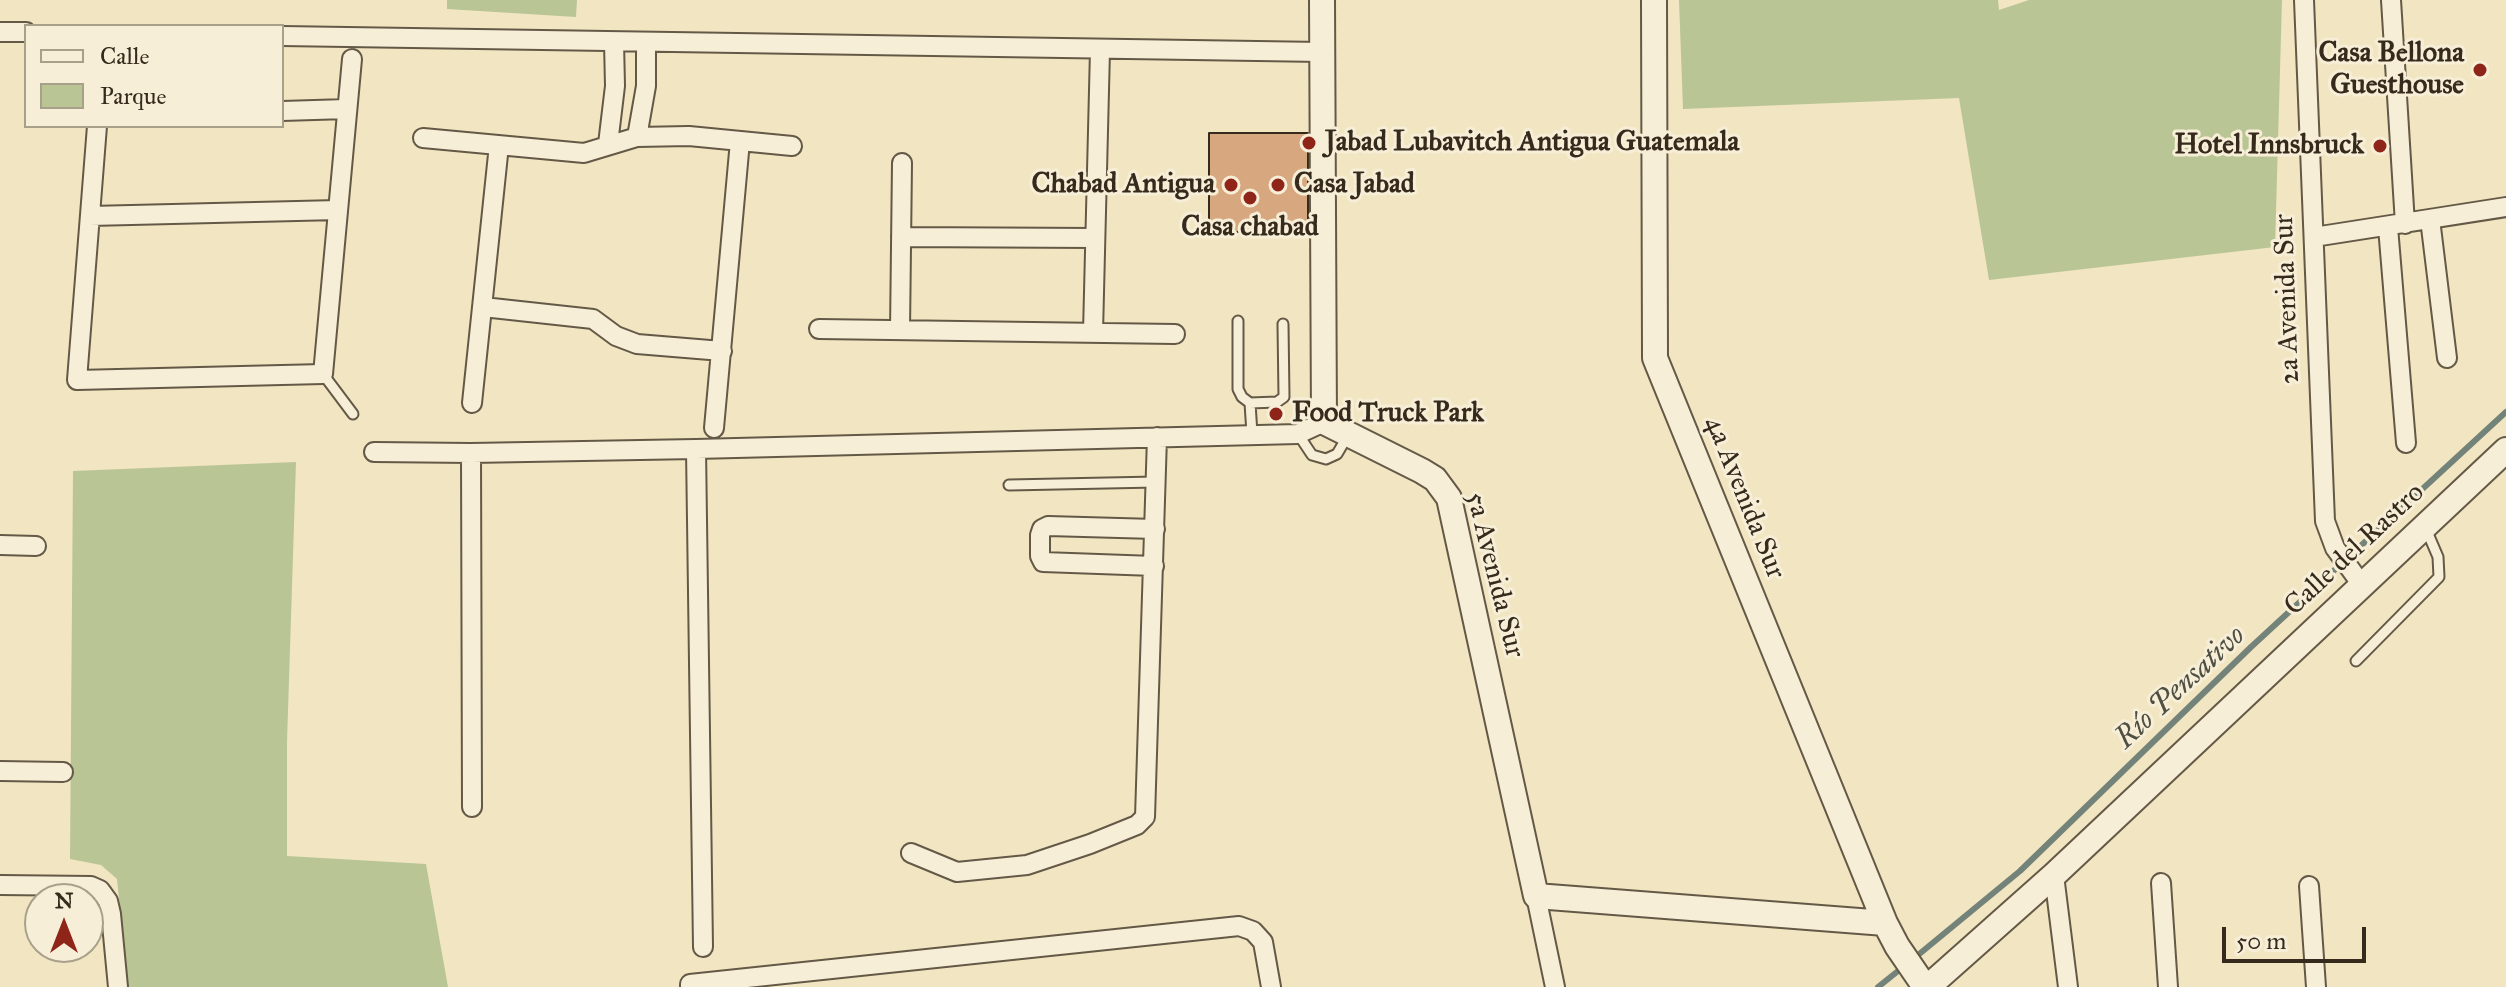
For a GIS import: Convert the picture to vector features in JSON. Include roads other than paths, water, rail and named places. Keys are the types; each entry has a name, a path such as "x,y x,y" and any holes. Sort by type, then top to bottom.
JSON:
{"street":[{"path":"374,452 696,449 1298,434 1324,422 1322,0"},
{"name":"4a Avenida Sur","path":"1654,0 1655,358 1875,917 1924,983"},
{"name":"2a Avenida Sur","path":"2304,0 2325,521 2340,555 2358,579"},
{"path":"2391,0 2406,443"},
{"path":"0,32 24,32"},
{"path":"284,36 1322,52"},
{"path":"608,144 615,86 614,42"},
{"path":"637,137 646,86 646,43"},
{"path":"1093,333 1100,50"},
{"path":"97,128 77,380 323,374 352,59"},
{"path":"284,111 347,109"},
{"path":"423,138 584,153 637,137 689,136 792,146"},
{"path":"714,428 740,141"},
{"path":"472,403 499,145"},
{"path":"900,330 902,163"},
{"path":"2314,237 2506,207"},
{"path":"90,216 338,210"},
{"path":"2430,219 2447,358"},
{"path":"901,237 1095,238"},
{"path":"483,307 593,319 616,336 637,344 722,351"},
{"path":"819,329 1175,334"},
{"name":"5a Avenida Sur","path":"1324,422 1435,479 1449,498 1555,987"},
{"path":"911,853 957,872 1027,865 1137,825 1145,817 1157,437"},
{"path":"696,449 703,947"},
{"name":"Calle del Rastro","path":"1924,983 2054,875 2358,579 2424,527 2506,450"},
{"path":"471,453 472,807"},
{"path":"1154,566 1043,562 1040,535 1042,529 1048,526 1155,529"},
{"path":"0,545 36,546"},
{"path":"0,771 63,772"},
{"path":"2054,875 2068,987"},
{"path":"2161,883 2168,987"},
{"path":"0,885 91,886 100,890 108,901 111,914 118,987"},
{"path":"2309,886 2316,987"},
{"path":"1536,896 1875,917"},
{"path":"690,987 690,984 1239,926 1253,931 1263,942 1271,987"}],"lane":[{"path":"1238,321 1238,389 1250,403 1277,402 1284,397 1283,324"},
{"path":"323,374 353,414"},
{"path":"1250,403 1252,434"},
{"path":"1298,434 1312,455 1326,459 1337,454 1349,434"},
{"path":"1009,485 1156,482"},
{"path":"2356,661 2439,577 2438,557 2424,527"}],"waterway":[{"name":"Río Pensativo","path":"1912,960 2020,871 2251,647 2506,412"},
{"name":"Río Pensativo","path":"1878,987 1903,967"}],"place":[{"name":"Casa Bellona Guesthouse","path":"2480,70"},
{"name":"Jabad Lubavitch Antigua Guatemala","path":"1309,143"},
{"name":"Hotel Innsbruck","path":"2380,146"},
{"name":"Chabad Antigua","path":"1231,185"},
{"name":"Casa Jabad","path":"1278,185"},
{"name":"Casa chabad","path":"1250,198"},
{"name":"Food Truck Park","path":"1276,414"}]}
